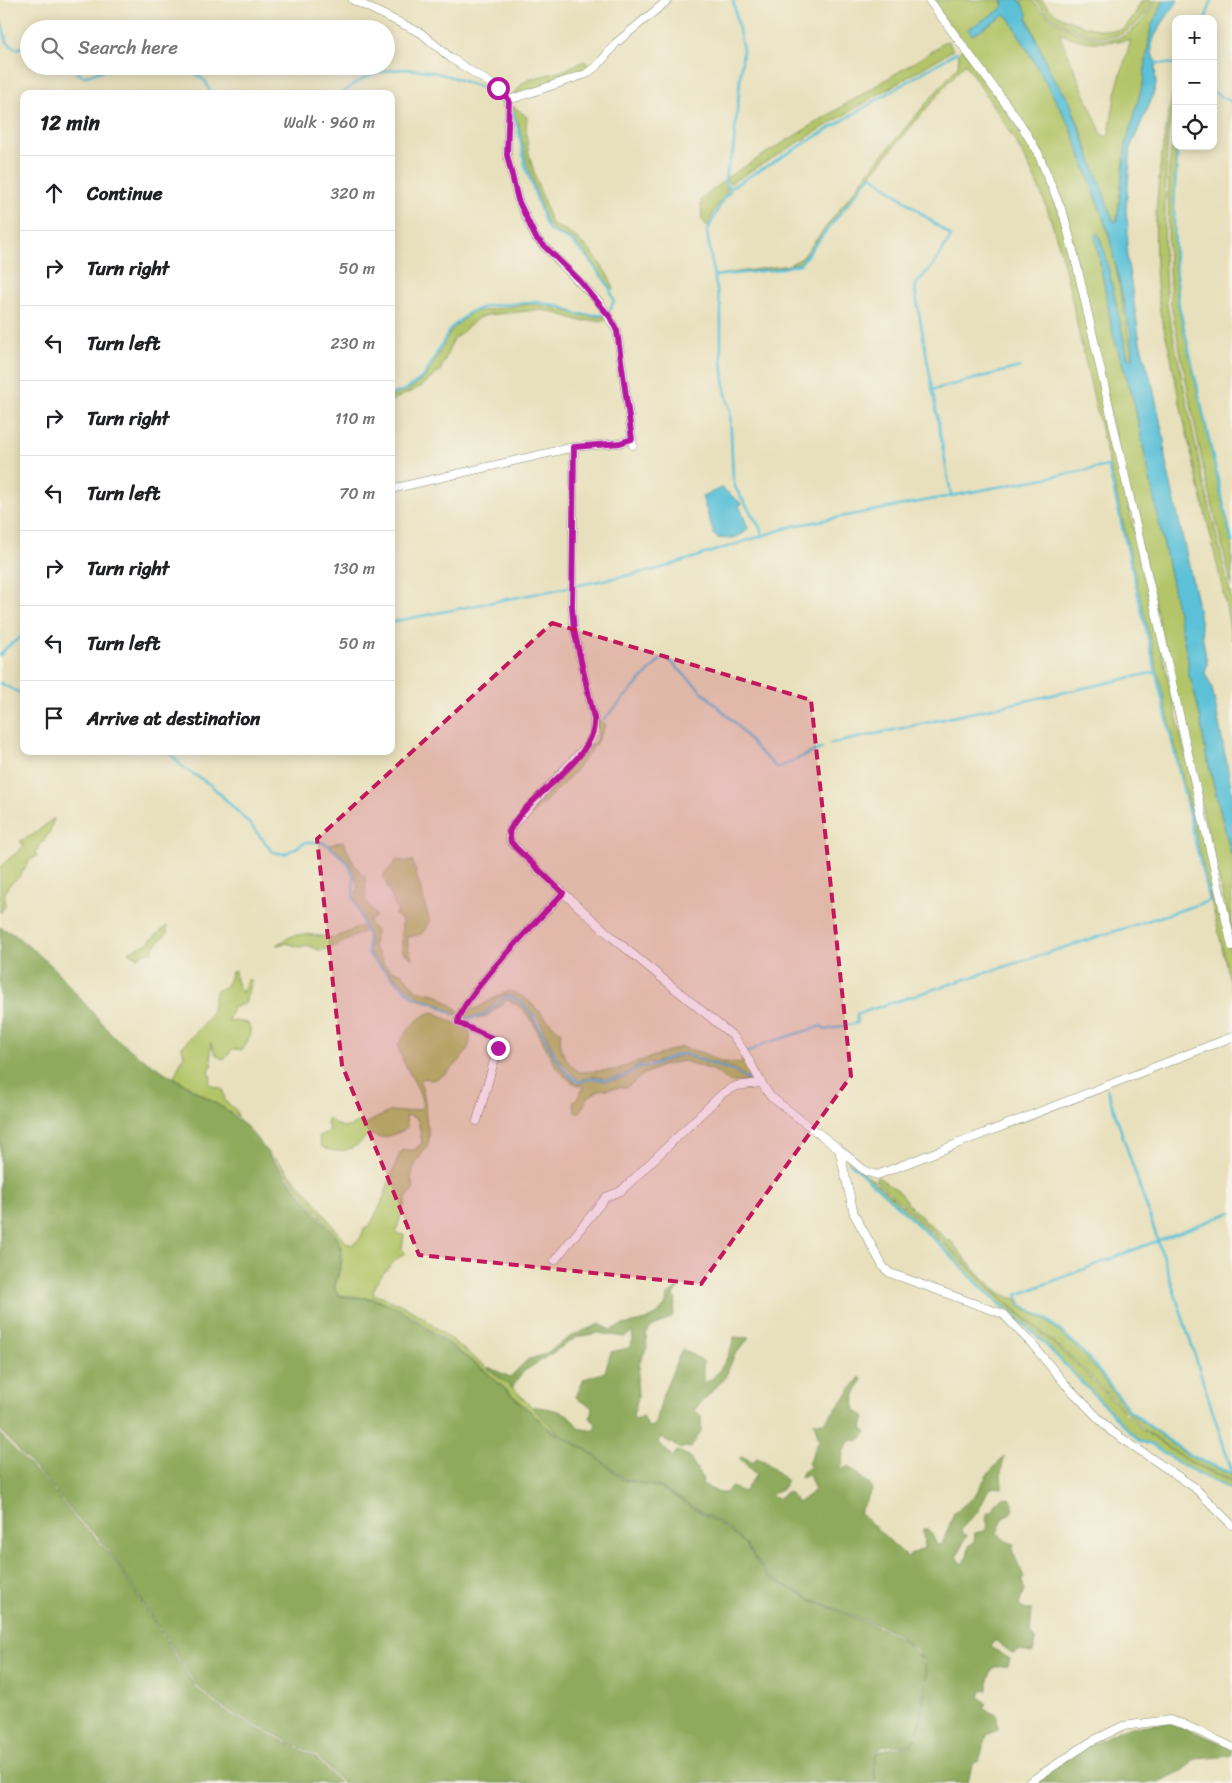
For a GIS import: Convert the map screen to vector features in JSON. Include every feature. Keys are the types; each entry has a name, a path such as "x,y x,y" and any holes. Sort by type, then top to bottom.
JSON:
{"street":[{"path":"353,0 394,20"},
{"path":"509,100 586,74 600,64 616,43 668,0"},
{"path":"930,0 1031,140 1046,167 1064,216 1232,946"},
{"path":"395,20 421,33 452,59 498,88 509,100 507,155 518,200 536,238 574,275 610,317 617,331 632,442 574,447 395,488"},
{"path":"574,447 572,607 574,630 594,718 594,732 582,751 511,827 509,836 516,848 613,938 733,1036 747,1055 761,1083 772,1097 865,1171 877,1175 1232,1037"},
{"path":"477,1122 498,1048 494,1039 458,1023 459,1014 478,987 563,893"},
{"path":"555,1260 606,1197 621,1191 723,1093 736,1086 761,1083"},
{"path":"839,1149 854,1214 884,1268 890,1273 1003,1314 1111,1432 1194,1487 1232,1525"},
{"path":"1028,1783 1092,1741 1124,1726 1169,1720 1183,1724 1232,1747"}],"highlighted area":[{"path":"552,623 811,700 851,1076 701,1284 419,1255 342,1065 317,839"}],"green space":[{"path":"932,0 1003,0 1003,6 1000,10 968,29 1004,15 1009,17 1070,126 1111,242 1133,358 1128,358 1101,240 1096,241 1113,334 1133,398 1188,660 1188,673 1200,716 1206,754 1232,858 1232,936 1059,194 1040,152"},
{"path":"1020,0 1032,0 1048,16 1070,30 1095,38 1107,39 1124,36 1136,28 1155,0 1164,0 1151,27 1143,83 1126,144 1117,221 1114,222 1108,208 1069,100 1052,76","holes":["1059,33 1078,40 1095,42 1131,40 1116,90 1107,137 1102,135"]},
{"path":"1035,0 1042,0 1062,18 1090,27 1118,30 1125,28 1142,0 1153,0 1134,26 1124,33 1108,37 1084,33 1072,28 1050,15"},
{"path":"948,41 953,50 729,184 726,178 939,47 941,43"},
{"path":"962,48 1035,153 1065,230 1232,958 1232,990 1060,249 1046,207 1029,167 1007,127 965,63 871,174 800,263 774,269 716,275 789,265 802,258 874,165 958,66 959,53"},
{"path":"584,61 592,67 584,73 510,99 523,83 562,71"},
{"path":"1172,97 1172,115 1168,132 1166,166 1164,252 1167,305 1200,467 1232,601 1232,639 1226,604 1186,432 1159,304 1156,276 1156,219 1161,162"},
{"path":"513,106 527,117 526,130 530,157 550,221 570,233 590,251 607,274 614,289 612,289 586,253 571,238 555,232 546,222 527,163 519,125 511,110"},
{"path":"1172,143 1172,150 1175,150 1174,258 1178,305 1232,545 1232,587 1203,466 1171,305 1168,252 1169,166"},
{"path":"723,181 728,190 714,211 707,227 702,219 701,200"},
{"path":"531,304 587,316 607,316 609,320 581,321 550,311 537,310 488,315 478,318 453,340 440,371 422,386 395,399 395,395 413,387 427,375 452,329 472,312"},
{"path":"599,720 606,724 588,754 565,782 513,831 596,740 598,733 596,722"},
{"path":"54,818 50,832 35,852 37,856 30,860 20,876 8,886 5,894 5,906 0,913 0,867 24,846 20,841 33,835"},
{"path":"343,841 354,864 366,879 365,899 376,916 369,922 376,932 373,946 383,962 391,970 403,974 416,990 438,995 459,1011 456,1015 440,1005 420,998 377,962 370,953 369,936 355,898 358,888 355,873 348,861 330,845"},
{"path":"397,860 410,862 412,860 430,922 422,934 407,937 408,949 413,959 402,951 402,920 394,914 398,913 383,876"},
{"path":"167,926 167,933 152,949 153,953 146,952 138,957 128,952 146,944"},
{"path":"362,926 365,931 329,949 319,950 307,945 300,947 286,943 276,945 292,936 306,934 334,938"},
{"path":"0,927 15,935 51,965 113,1036 140,1057 226,1110 247,1127 336,1238 340,1246 341,1261 334,1288 339,1296 372,1299 400,1309 486,1372 551,1431 589,1452 624,1480 661,1488 724,1527 746,1545 764,1573 770,1578 813,1601 892,1633 907,1643 920,1656 926,1673 919,1726 914,1740 910,1744 885,1746 877,1752 874,1762 875,1783 342,1783 316,1755 243,1719 216,1703 197,1686 116,1560 97,1536 76,1517 0,1430"},
{"path":"235,970 236,981 242,993 248,979 251,981 245,1003 233,1008 228,1020 248,1023 249,1037 242,1050 232,1050 224,1060 216,1055 210,1042 212,1065 209,1071 211,1078 209,1084 223,1090 225,1101 236,1110 238,1117 174,1077 184,1055 182,1047 208,1018 212,1010 215,993 225,986 231,973"},
{"path":"509,991 531,1003 561,1032 560,1038 564,1055 579,1072 615,1070 681,1047 706,1054 722,1062 740,1063 745,1057 757,1079 752,1081 734,1069 683,1053 653,1063 641,1064 622,1076 609,1079 592,1076 579,1081 556,1056 538,1018 514,996 506,995 499,998 482,1015 464,1018 460,1016 463,1011 475,1009"},
{"path":"509,997 520,1003 529,1013 537,1024 558,1064 567,1075 579,1084 592,1079 617,1080 629,1076 638,1068 653,1066 683,1055 733,1072 749,1082 730,1082 713,1070 683,1061 664,1065 644,1074 627,1087 599,1090 588,1097 580,1112 575,1112 573,1101 577,1099 584,1087 570,1081 559,1071 538,1031 520,1007 507,1000 486,1017 477,1019 486,1014 504,998"},
{"path":"434,1012 469,1031 469,1046 459,1061 446,1073 432,1080 424,1078 420,1082 424,1097 429,1139 414,1168 412,1181 414,1189 407,1197 396,1231 398,1234 404,1235 402,1249 405,1253 386,1271 377,1283 373,1294 400,1304 424,1318 515,1390 559,1434 551,1430 487,1372 411,1315 373,1298 339,1295 335,1288 342,1261 342,1251 337,1237 275,1158 312,1198 345,1242 352,1245 360,1239 364,1229 370,1225 379,1209 400,1153 403,1150 414,1150 422,1143 418,1120 409,1115 406,1117 407,1127 403,1131 380,1138 368,1134 359,1144 340,1151 333,1151 321,1146 319,1136 330,1131 327,1124 328,1118 342,1127 350,1127 357,1122 365,1124 391,1111 405,1112 422,1108 417,1086 403,1061 398,1045 418,1020"},
{"path":"847,1160 864,1172 951,1250 990,1289 1072,1360 1142,1430 1185,1459 1232,1483 1232,1490 1138,1439 1035,1333 986,1292 939,1244"},
{"path":"878,1177 899,1192 911,1207 947,1240 951,1241 990,1284 1009,1297 1017,1299 1020,1306 1044,1319 1080,1350 1129,1412 1186,1455 1232,1475 1232,1481 1185,1459 1143,1429 1073,1359 990,1288 952,1249 878,1182 875,1179"},
{"path":"679,1286 673,1297 676,1299 672,1317 650,1328 646,1334 647,1348 640,1361 637,1382 638,1397 633,1416 635,1420 643,1416 648,1427 653,1426 657,1419 663,1394 682,1349 703,1361 703,1383 719,1371 727,1358 734,1337 749,1338 734,1356 725,1378 694,1410 701,1416 701,1431 691,1448 685,1447 681,1449 661,1437 658,1442 673,1457 677,1451 689,1456 703,1479 702,1485 720,1493 726,1493 731,1487 744,1492 756,1475 739,1458 744,1457 752,1462 757,1458 766,1462 787,1481 783,1488 771,1494 777,1499 788,1491 798,1503 815,1490 809,1475 800,1477 802,1472 811,1467 808,1464 819,1440 814,1422 824,1422 860,1377 862,1379 855,1395 854,1409 865,1417 862,1428 867,1433 860,1440 850,1441 847,1444 843,1453 842,1466 839,1468 842,1470 848,1466 871,1486 872,1491 859,1512 907,1557 924,1548 923,1529 929,1529 937,1544 942,1545 954,1513 974,1497 987,1475 1005,1456 1001,1471 1002,1488 994,1487 988,1490 979,1510 961,1529 962,1534 967,1535 957,1556 962,1565 967,1556 969,1546 974,1542 975,1533 984,1531 988,1527 986,1517 988,1513 994,1511 994,1505 1002,1497 1011,1499 1012,1510 1009,1515 1003,1518 997,1533 1006,1541 1014,1544 1012,1550 1024,1577 1022,1581 1024,1589 1019,1606 1026,1610 1032,1610 1030,1633 1036,1641 1033,1653 1017,1651 1013,1654 995,1640 991,1647 1010,1659 1008,1666 994,1667 988,1679 988,1690 982,1691 979,1697 986,1703 983,1709 997,1715 998,1730 987,1735 979,1761 972,1764 968,1783 876,1783 875,1760 877,1754 885,1749 911,1745 918,1735 927,1680 924,1661 916,1649 893,1631 813,1600 771,1577 765,1572 747,1545 725,1526 661,1487 625,1479 589,1451 559,1434 532,1407 561,1412 568,1415 580,1428 594,1430 596,1424 590,1418 592,1408 576,1397 584,1379 605,1372 611,1352 629,1348 633,1340 632,1332 624,1337 598,1333 577,1337 523,1372 512,1388 488,1367 510,1377 527,1360 545,1354 573,1335 600,1324 610,1330 646,1320 658,1314 666,1304 667,1296"},
{"path":"0,1434 115,1561 196,1688 215,1705 242,1721 315,1757 339,1783 0,1783"},
{"path":"1172,1722 1232,1748 1232,1756 1194,1759 1184,1770 1156,1783 1031,1783 1081,1749 1125,1728"}],"water":[{"path":"1003,0 1020,0 1028,15 1027,19 1052,76 1069,100 1114,222 1117,221 1126,144 1143,83 1151,27 1164,0 1178,0 1154,38 1152,47 1157,63 1155,66 1156,85 1131,146 1126,210 1128,229 1127,257 1140,342 1153,387 1164,439 1165,458 1197,602 1207,664 1205,673 1212,688 1232,790 1232,858 1206,754 1200,716 1188,673 1188,660 1133,398 1113,334 1095,235 1098,233 1105,253 1128,358 1133,358 1131,335 1108,231 1070,126 1009,17 1004,15 972,35 968,29 1000,10 1003,6"},
{"path":"722,488 742,504 739,505 748,528 734,538 722,539 714,535 702,496"}],"waterway":[{"path":"730,188 725,183 725,177 733,151 743,50 733,0"},
{"path":"1206,15 1212,0"},
{"path":"0,17 7,42 16,49 20,48"},
{"path":"714,276 707,232 723,199 730,192 730,188 957,52"},
{"path":"1157,63 1172,64"},
{"path":"395,70 435,72 451,77 483,88 497,96 505,105"},
{"path":"81,75 84,77 89,75"},
{"path":"197,75 206,82 209,90"},
{"path":"347,90 356,83 374,75"},
{"path":"1217,94 1232,102"},
{"path":"513,112 518,127 525,165 545,223 549,230 571,241 587,257 608,285 614,300 610,310"},
{"path":"1178,150 1174,203 1175,258 1179,305 1232,542"},
{"path":"762,536 761,529 736,489 733,479 730,411 725,389 721,351 721,309 714,276 774,270 800,264 871,175 951,236 935,263 916,284 915,290 951,495"},
{"path":"395,394 407,389 424,376 450,329 470,312 487,306 537,302 562,307 577,314 604,315"},
{"path":"932,390 1020,367"},
{"path":"395,621 655,570 793,526 1108,466 1209,901 857,1014 857,1023 825,1030 822,1026 763,1044 747,1053"},
{"path":"0,655 7,647 20,638"},
{"path":"603,720 661,659 667,658 735,723 757,749 777,768 822,748"},
{"path":"830,744 1156,672"},
{"path":"0,683 20,693"},
{"path":"171,755 185,769 211,785 250,824 273,852 285,854 306,842 321,842 328,845 347,862 354,877 353,896 368,936 368,953 372,959 414,997 436,1004 453,1014"},
{"path":"464,1019 483,1016 505,997 516,999 526,1007 559,1062 569,1074 580,1082 593,1078 607,1080 619,1078 631,1073 638,1067 652,1066 676,1055 684,1054 733,1071 749,1080"},
{"path":"759,1089 775,1106 785,1112"},
{"path":"1107,1089 1232,1471"},
{"path":"850,1163 939,1244 986,1292 1035,1334 1138,1440 1154,1446 1182,1465 1232,1490"},
{"path":"1232,1212 1017,1295 1021,1305 1044,1317 1076,1345 1092,1362 1130,1411 1187,1454 1232,1474"}],"route":[{"path":"498,88 509,100 506,135 507,155 511,177 528,224 536,238 558,258 600,303 617,331 632,439 628,442 574,447 576,458 572,607 574,630 595,726 589,743 525,811 509,832 511,842 516,848 563,893 478,987 459,1014 458,1023 494,1039 498,1048"}]}
